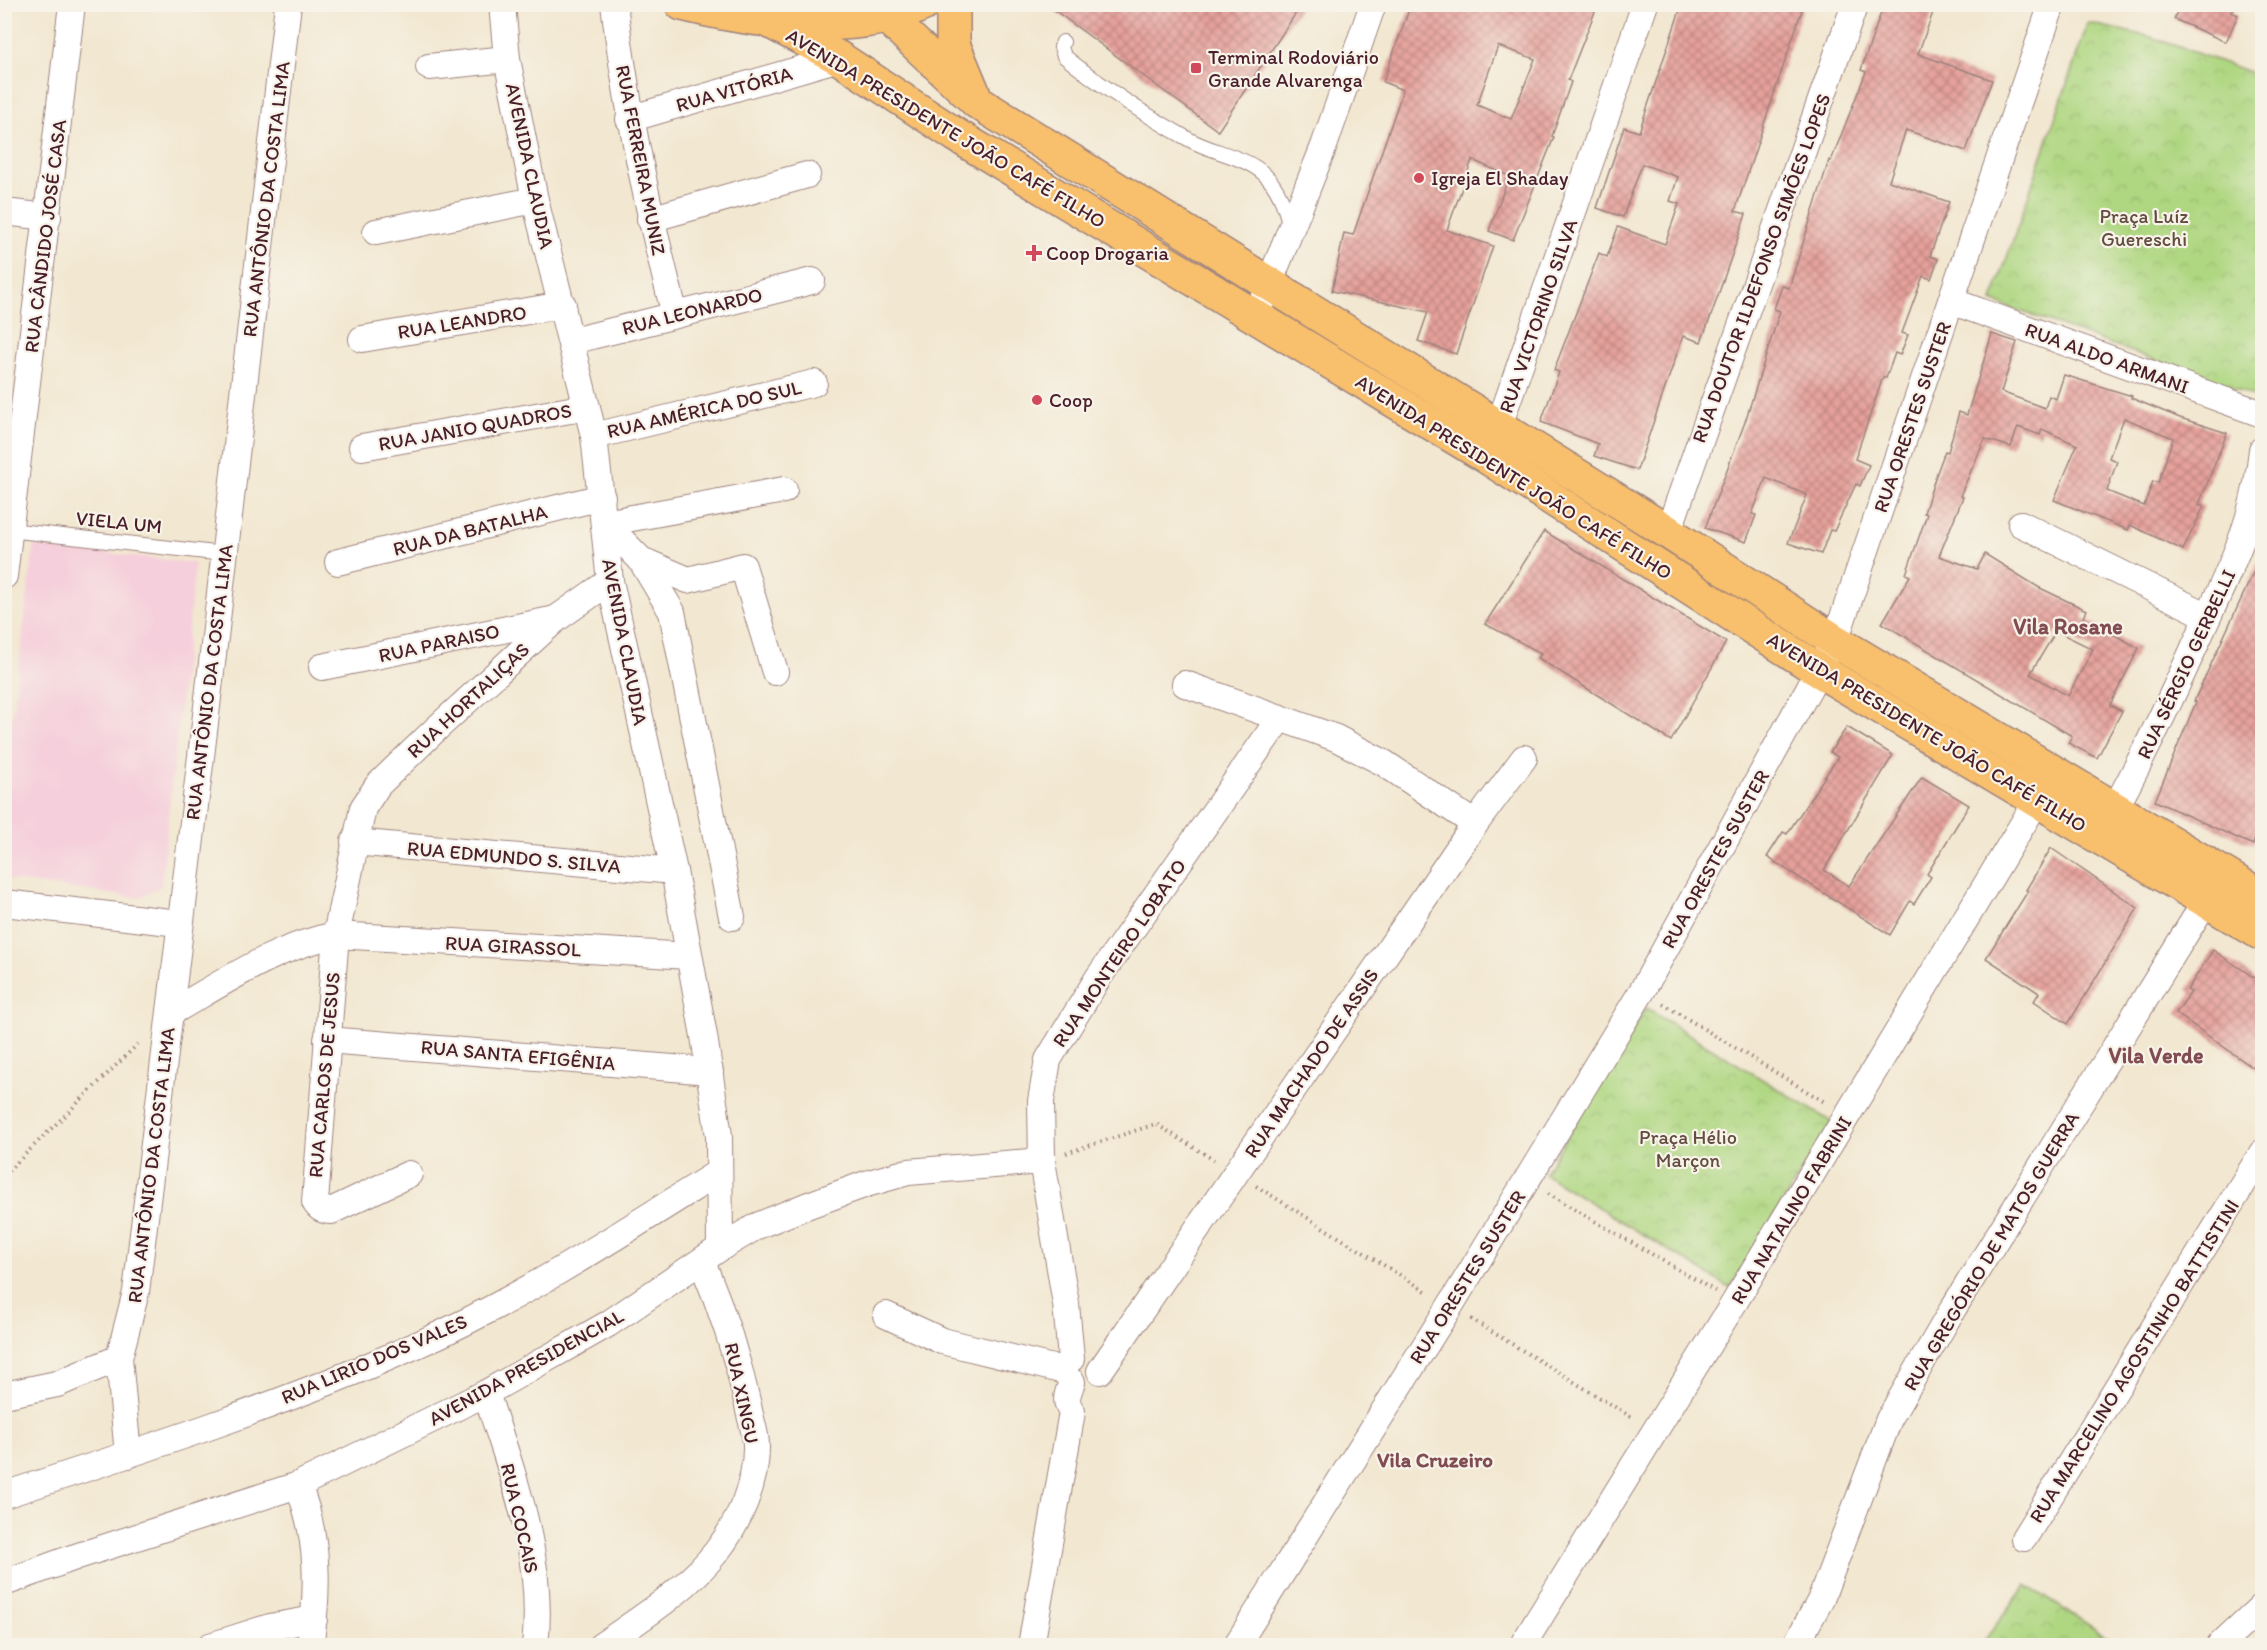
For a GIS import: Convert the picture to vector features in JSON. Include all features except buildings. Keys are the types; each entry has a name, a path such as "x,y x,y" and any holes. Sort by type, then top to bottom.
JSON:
{"main road":[{"path":"682,4 765,19 844,24 877,10 924,4"},
{"path":"953,4 953,44 977,102"},
{"name":"AVENIDA PRESIDENTE JOÃO CAFÉ FILHO","path":"877,10 977,102 1668,532 1836,641 2055,771 2108,822 2215,887 2262,931"},
{"name":"AVENIDA PRESIDENTE JOÃO CAFÉ FILHO","path":"765,19 838,58 956,135 1486,457 1820,671 2039,799 2108,822"},
{"name":"AVENIDA PRESIDENTE JOÃO CAFÉ FILHO","path":"2215,887 2262,897"}],"street":[{"name":"RUA CÂNDIDO JOSÉ CASA","path":"4,576 72,4"},
{"name":"RUA ANTÔNIO DA COSTA LIMA","path":"128,1455 119,1358 136,1292 280,93 288,4"},
{"name":"AVENIDA CLAUDIA","path":"502,4 507,59 536,200 594,436 610,581 674,871 710,1071 719,1136 719,1172 711,1255"},
{"name":"RUA FERREIRA MUNIZ","path":"614,4 629,119 650,219 675,315"},
{"path":"1259,319 1269,282 1324,146 1373,4"},
{"name":"RUA VICTORINO SILVA","path":"1486,457 1499,428 1645,4"},
{"name":"RUA DOUTOR ILDEFONSO SIMÕES LOPES","path":"1668,532 1855,4"},
{"name":"RUA ORESTES SUSTER","path":"1236,1646 1450,1306 1642,991 1836,641 2052,4"},
{"name":"RUA VITÓRIA","path":"629,119 838,58"},
{"path":"429,67 507,59"},
{"path":"650,219 807,175"},
{"path":"376,232 536,200"},
{"path":"4,212 48,217"},
{"name":"RUA LEONARDO","path":"572,341 812,281"},
{"name":"RUA ALDO ARMANI","path":"1952,301 2262,414"},
{"name":"RUA LEANDRO","path":"362,339 563,305"},
{"name":"RUA AMÉRICA DO SUL","path":"594,436 814,383"},
{"name":"RUA JANIO QUADROS","path":"362,447 587,407"},
{"name":"RUA SÉRGIO GERBELLI","path":"2108,822 2167,708 2243,542 2255,500 2262,450"},
{"path":"605,523 784,490"},
{"name":"RUA DA BATALHA","path":"338,562 602,497"},
{"path":"605,523 641,560 672,612 732,917"},
{"path":"2021,524 2208,616"},
{"path":"641,560 688,580 743,566 775,672"},
{"name":"RUA HORTALIÇAS","path":"354,842 363,808 378,785 556,619 610,581"},
{"name":"RUA PARAISO","path":"322,667 556,619"},
{"path":"1185,684 1336,738 1384,763 1475,824"},
{"name":"RUA MONTEIRO LOBATO","path":"1079,1374 1042,1161 1041,1101 1048,1060 1098,978 1280,718"},
{"name":"RUA MACHADO DE ASSIS","path":"1079,1374 1236,1173 1475,824 1524,758"},
{"name":"RUA NATALINO FABRINI","path":"1522,1646 1656,1432 1848,1117 2055,771"},
{"name":"RUA EDMUNDO S. SILVA","path":"354,842 674,871"},
{"name":"RUA CARLOS DE JESUS","path":"354,842 336,935 314,1192 318,1208 331,1211 409,1174"},
{"name":"RUA GREGÓRIO DE MATOS GUERRA","path":"1795,1646 1820,1601 1889,1419 1954,1307 2215,887"},
{"path":"4,903 179,923"},
{"name":"RUA GIRASSOL","path":"170,1012 292,946 336,935 689,956"},
{"name":"RUA SANTA EFIGÊNIA","path":"327,1040 710,1071"},
{"name":"RUA MARCELINO AGOSTINHO BATTISTINI","path":"2024,1538 2262,1153"},
{"name":"AVENIDA PRESIDENCIAL","path":"4,1583 75,1557 298,1485 486,1394 608,1324 757,1226 806,1206 866,1184 908,1172 1042,1161"},
{"name":"RUA LIRIO DOS VALES","path":"4,1495 128,1455 335,1380 421,1344 556,1273 719,1172"},
{"name":"RUA XINGU","path":"601,1646 690,1580 718,1551 752,1481 756,1444 711,1255"},
{"path":"886,1315 942,1341 974,1351 1079,1374 1066,1395 1067,1404 1072,1412 1031,1646"},
{"path":"4,1395 57,1384 119,1358"},
{"name":"RUA COCAIS","path":"486,1394 518,1487 533,1557 538,1620 535,1646"},
{"path":"298,1485 314,1533 314,1619 310,1646"},
{"path":"2218,1646 2262,1606"},
{"path":"210,1646 270,1627 314,1619"}],"lane":[{"path":"1063,42 1062,52 1070,61 1171,128 1220,154 1250,164 1263,173 1274,184 1282,199 1291,228"},
{"name":"VIELA UM","path":"9,530 224,554"}],"path":[{"path":"1642,991 1848,1117"},
{"path":"4,1176 170,1012"},
{"path":"1042,1161 1156,1124 1656,1432"},
{"path":"1526,1181 1734,1303"}],"shaded area":[{"path":"34,545 195,563 161,886 139,898 9,880 5,870 5,777"}],"green space":[{"name":"Praça Luíz Guereschi","path":"2088,23 2151,37 2250,72 2262,101 2262,399 1992,301"},
{"name":"Praça Hélio Marçon","path":"1646,1008 1832,1122 1730,1288 1544,1174"},
{"path":"2026,1585 2120,1645 1981,1645"}],"place":[{"name":"Terminal Rodoviário Grande Alvarenga","path":"1196,68"},
{"name":"Igreja El Shaday","path":"1419,178"},
{"name":"Coop Drogaria","path":"1034,253"},
{"name":"Coop","path":"1037,400"}],"district":[{"name":"Vila Rosane","path":"2068,626"},
{"name":"Vila Verde","path":"2156,1055"},
{"name":"Vila Cruzeiro","path":"1435,1460"}]}
